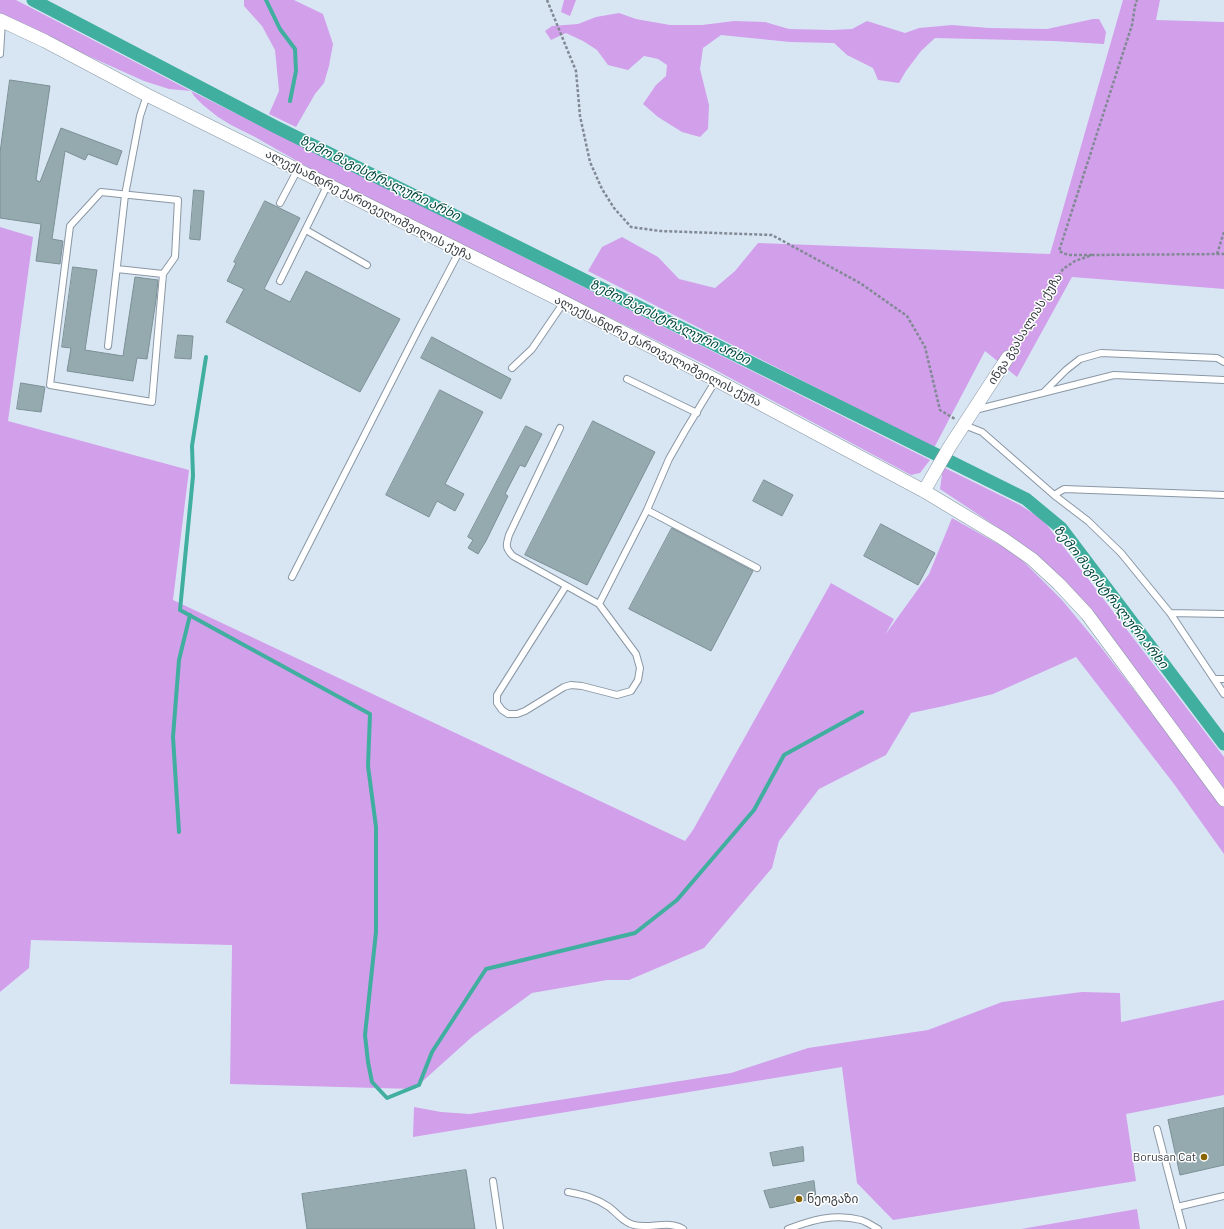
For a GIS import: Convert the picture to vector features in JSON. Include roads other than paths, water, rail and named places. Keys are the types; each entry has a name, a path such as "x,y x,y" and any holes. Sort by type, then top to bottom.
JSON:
{"street":[{"name":"ალექსანდრე ქართველიშვილის ქუჩა","path":"1,21 45,41 147,95 564,302 716,380 924,491 1002,538 1032,558 1087,614 1224,800"},
{"name":"ინგა გვასალიას ქუჩა","path":"924,491 950,446 1008,357"}],"lane":[{"path":"0,54 1,21"},
{"path":"108,346 125,195 140,116 147,95"},
{"path":"280,203 298,169"},
{"path":"280,281 328,184"},
{"path":"101,192 178,200 174,257 163,274 152,402 50,385 70,226 101,192"},
{"path":"306,230 367,265"},
{"path":"292,577 460,250"},
{"path":"117,269 163,274"},
{"path":"512,368 532,349 564,302"},
{"path":"1043,393 1066,370 1080,359 1101,353 1217,358 1224,362"},
{"path":"974,410 1114,376 1224,380"},
{"path":"627,379 697,413"},
{"path":"599,604 647,510 669,459 716,380"},
{"path":"964,425 982,432 1054,495 1088,521 1121,553 1170,613 1224,694"},
{"path":"560,428 509,535 506,544 508,551 513,556 599,604 636,654 640,668 638,680 631,691 617,695 582,686 572,685 564,687 525,711 517,714 508,714 502,710 497,703 497,695 566,586"},
{"path":"1054,495 1064,489 1224,495"},
{"path":"647,510 757,568"},
{"path":"1170,613 1224,614"},
{"path":"1214,679 1224,679"},
{"path":"1158,1129 1183,1229"},
{"path":"493,1181 500,1229"},
{"path":"568,1192 592,1197 633,1225 649,1226 665,1224 683,1229"},
{"path":"1177,1206 1224,1196"},
{"path":"788,1229 822,1218 842,1216 863,1221 878,1229"}],"waterway":[{"name":"ზემო მაგისტრალური არხი","path":"33,0 276,127 1026,499 1061,528 1224,744"},
{"path":"266,0 280,29 295,49 296,71 290,101"},
{"path":"206,357 192,446 193,476 180,610 370,714 368,766 376,827 376,932 365,1035 372,1082 387,1098 419,1085 432,1052 486,969 635,933 677,900 754,810 784,755 862,712"},
{"path":"179,832 173,737 179,660 190,615"}],"place":[{"name":"Borusan Cat","path":"1204,1157"},
{"name":"ნეოგაზი","path":"799,1199"}]}
